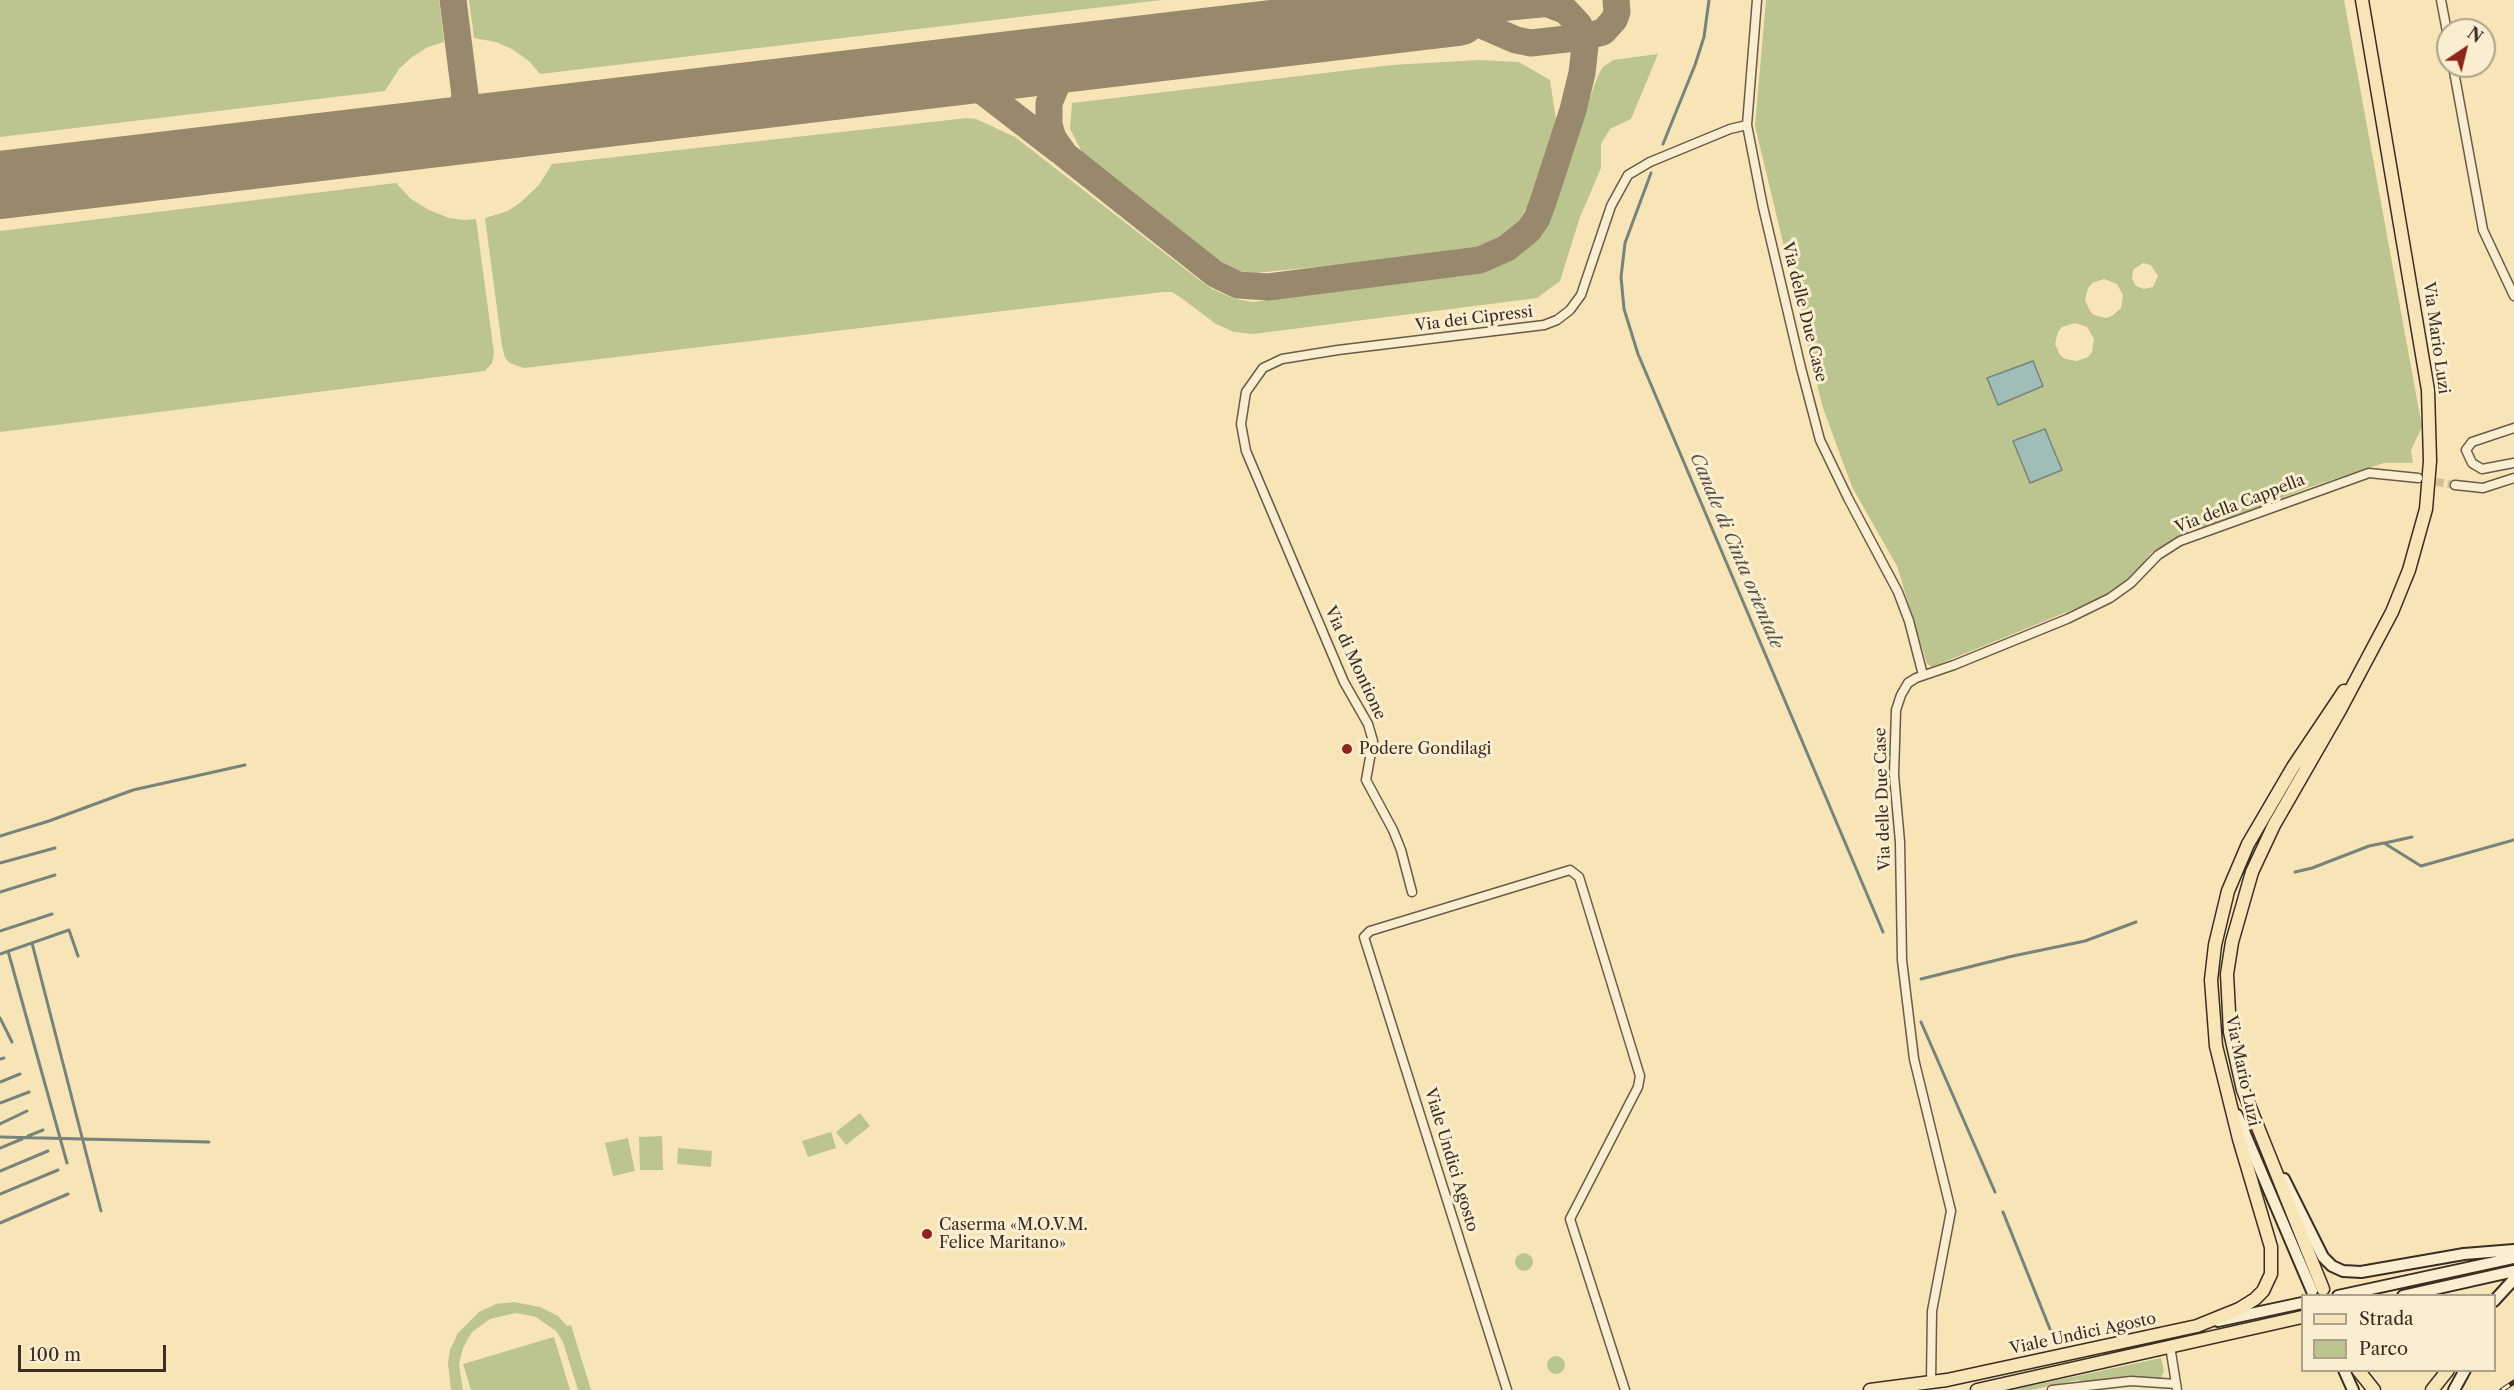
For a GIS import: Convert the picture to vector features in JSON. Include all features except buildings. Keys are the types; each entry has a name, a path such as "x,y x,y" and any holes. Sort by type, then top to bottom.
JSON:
{"main road":[{"name":"Via Mario Luzi","path":"2317,1290 2249,1106 2236,1063 2227,1007 2227,974 2240,912 2252,872 2274,825 2340,710 2392,612 2416,549 2426,509 2430,439 2428,390 2362,0"},
{"name":"Via Mario Luzi","path":"2197,1326 2232,1313 2255,1299 2267,1285 2272,1265 2271,1247 2216,1046 2211,980 2221,913 2239,865 2265,813 2317,728 2360,671"},
{"path":"2230,1101 2317,1290"},
{"path":"2249,1106 2316,1244 2327,1262 2338,1269 2361,1272 2464,1254 2514,1250"},
{"path":"2347,1294 2514,1258"},
{"path":"2412,1294 2514,1271"},
{"path":"2496,1299 2514,1279"},
{"name":"Viale Undici Agosto","path":"1870,1390 1931,1386 1947,1380 2301,1303"},
{"name":"Viale Undici Agosto","path":"1977,1390 2301,1317"},
{"path":"2344,1372 2353,1390"},
{"path":"2359,1372 2374,1390"},
{"path":"2432,1390 2447,1372"},
{"path":"2454,1390 2464,1372"}],"street":[{"name":"Via delle Due Case","path":"1757,0 1747,125 1766,218 1820,440 1898,592 1909,621 1923,675 1908,683 1898,700 1894,774 1900,842 1900,928 1905,992 1914,1059 1951,1211 1933,1300 1931,1386"},
{"path":"2441,0 2444,18"},
{"path":"2455,78 2482,230 2514,296"},
{"name":"Via dei Cipressi","path":"1241,414 1250,386 1263,368 1274,361 1338,350 1544,325 1557,320 1570,310 1581,295 1611,206 1628,176 1650,162 1730,129 1747,125"},
{"name":"Via di Montione","path":"1241,414 1241,430 1248,457 1344,682 1368,724 1373,741 1366,780 1393,830 1412,892"},
{"path":"2514,428 2472,442 2466,450 2472,463 2482,469 2514,463"},
{"name":"Via della Cappella","path":"1923,675 1954,666 2110,598 2131,583 2165,549 2180,542 2369,472 2418,478"},
{"path":"2455,485 2483,488 2514,478"},
{"name":"Viale Undici Agosto","path":"1507,1390 1364,939 1366,933 1370,931 1567,870 1573,870 1579,877 1640,1076 1638,1088 1570,1219 1625,1390"},
{"path":"2052,1390 2131,1381 2176,1387 2170,1346"}],"green space":[{"path":"0,0 439,0 444,42 428,47 412,57 399,69 385,91 0,137"},
{"path":"469,0 1162,0 540,74 529,61 512,49 496,42 474,38"},
{"path":"1766,0 2344,0 2422,427 2411,450 2413,463 2384,463 2307,488 2160,547 2150,554 2135,575 2106,596 1932,667 1927,664 1897,566 1852,487 1822,405 1755,126","holes":["2143,263 2151,265 2158,276 2153,287 2144,289 2136,286 2132,279 2133,270","2104,279 2117,284 2123,295 2121,308 2112,316 2106,318 2094,315 2090,311 2085,300 2092,283","2075,323 2087,327 2094,339 2092,352 2088,357 2077,361 2065,359 2060,355 2055,344 2062,327"]},
{"path":"1658,54 1631,119 1610,129 1601,144 1601,168 1580,217 1560,281 1537,298 1253,334 1234,332 1216,324 1172,292 1163,292 524,368 510,363 505,358 485,218 508,211 521,202 539,185 552,164 967,118 976,119 1015,137 1212,289 1235,299 1253,302 1488,271 1519,256 1542,235 1602,68 1613,60"},
{"path":"1479,60 1519,62 1550,80 1556,120 1528,205 1517,224 1494,242 1466,252 1255,273 1231,270 1082,152 1070,129 1072,103 1392,65"},
{"path":"396,183 411,199 429,210 449,218 476,219 494,353 492,363 485,371 0,432 0,231"},
{"path":"860,1113 870,1126 846,1145 836,1132"},
{"path":"831,1132 836,1148 808,1157 802,1141"},
{"path":"662,1136 663,1170 640,1170 639,1137"},
{"path":"628,1138 635,1171 613,1176 605,1143"},
{"path":"678,1148 712,1151 711,1167 677,1164"},
{"path":"1524,1253 1530,1256 1533,1262 1530,1268 1524,1271 1518,1268 1515,1262 1518,1256"},
{"path":"514,1302 540,1307 558,1316 567,1326 571,1325 591,1390 578,1390 563,1342 556,1331 536,1317 516,1313 490,1319 472,1332 463,1348 459,1364 463,1390 451,1390 448,1363 450,1350 458,1333 479,1312 496,1304"},
{"path":"554,1337 570,1390 471,1390 463,1364"},
{"path":"1556,1356 1562,1359 1565,1365 1562,1371 1556,1374 1550,1371 1547,1365 1550,1359"},
{"path":"2161,1358 2164,1371 2161,1378 2121,1377 2086,1383 2078,1380 2031,1390 2011,1390"}],"water":[{"path":"2033,361 2043,386 1998,405 1987,378"},
{"path":"2045,429 2062,470 2030,483 2013,441"}],"waterway":[{"name":"Canale di Cinta orientale","path":"1663,144 1704,37 1709,0"},
{"name":"Canale di Cinta orientale","path":"1651,173 1625,243 1621,277 1624,309 1638,354 1883,932"},
{"path":"0,836 49,821 133,790 245,765"},
{"path":"2385,843 2412,837"},
{"path":"2295,872 2384,843 2421,866 2514,840"},
{"path":"0,863 55,848"},
{"path":"0,892 55,875"},
{"path":"0,931 52,914"},
{"path":"1921,979 2085,941 2136,922"},
{"path":"0,954 69,930 78,956"},
{"path":"32,943 101,1211"},
{"path":"8,951 67,1163"},
{"path":"0,1018 12,1042"},
{"name":"Canale di Cinta orientale","path":"1921,1022 1995,1192"},
{"path":"0,1059 4,1058"},
{"path":"0,1082 20,1074"},
{"path":"0,1103 29,1092"},
{"path":"0,1124 27,1111"},
{"path":"28,1136 43,1130"},
{"path":"0,1137 209,1142"},
{"path":"0,1148 22,1139"},
{"path":"0,1171 48,1151"},
{"path":"0,1194 58,1170"},
{"path":"0,1223 68,1194"},
{"name":"Canale di Cinta orientale","path":"2003,1212 2056,1344"}],"taxiway":[{"path":"453,0 465,95"},
{"path":"1412,17 1443,15 1463,17 1516,40 1531,43 1584,37 1603,32 1614,20 1617,12 1616,0"},
{"path":"1457,12 1551,3"},
{"path":"1089,55 1067,69 1059,79 1049,103 1049,125 1053,138 1065,155 1215,274 1238,285 1268,287 1480,260 1507,248 1529,230 1543,202 1573,110 1582,73 1585,46 1579,25 1566,11 1548,4 1533,4"},
{"path":"901,78 947,78 977,87 1060,151"},
{"path":"440,132 461,114 465,95 469,107 475,114 482,119 503,125"}],"runway":[{"path":"0,185 1457,12"}],"tunnel":[{"path":"2424,480 2455,485"}],"railway":[{"path":"2502,1390 2514,1382"}],"place":[{"name":"Podere Gondilagi","path":"1347,749"},
{"name":"Caserma «M.O.V.M. Felice Maritano»","path":"927,1234"}]}
